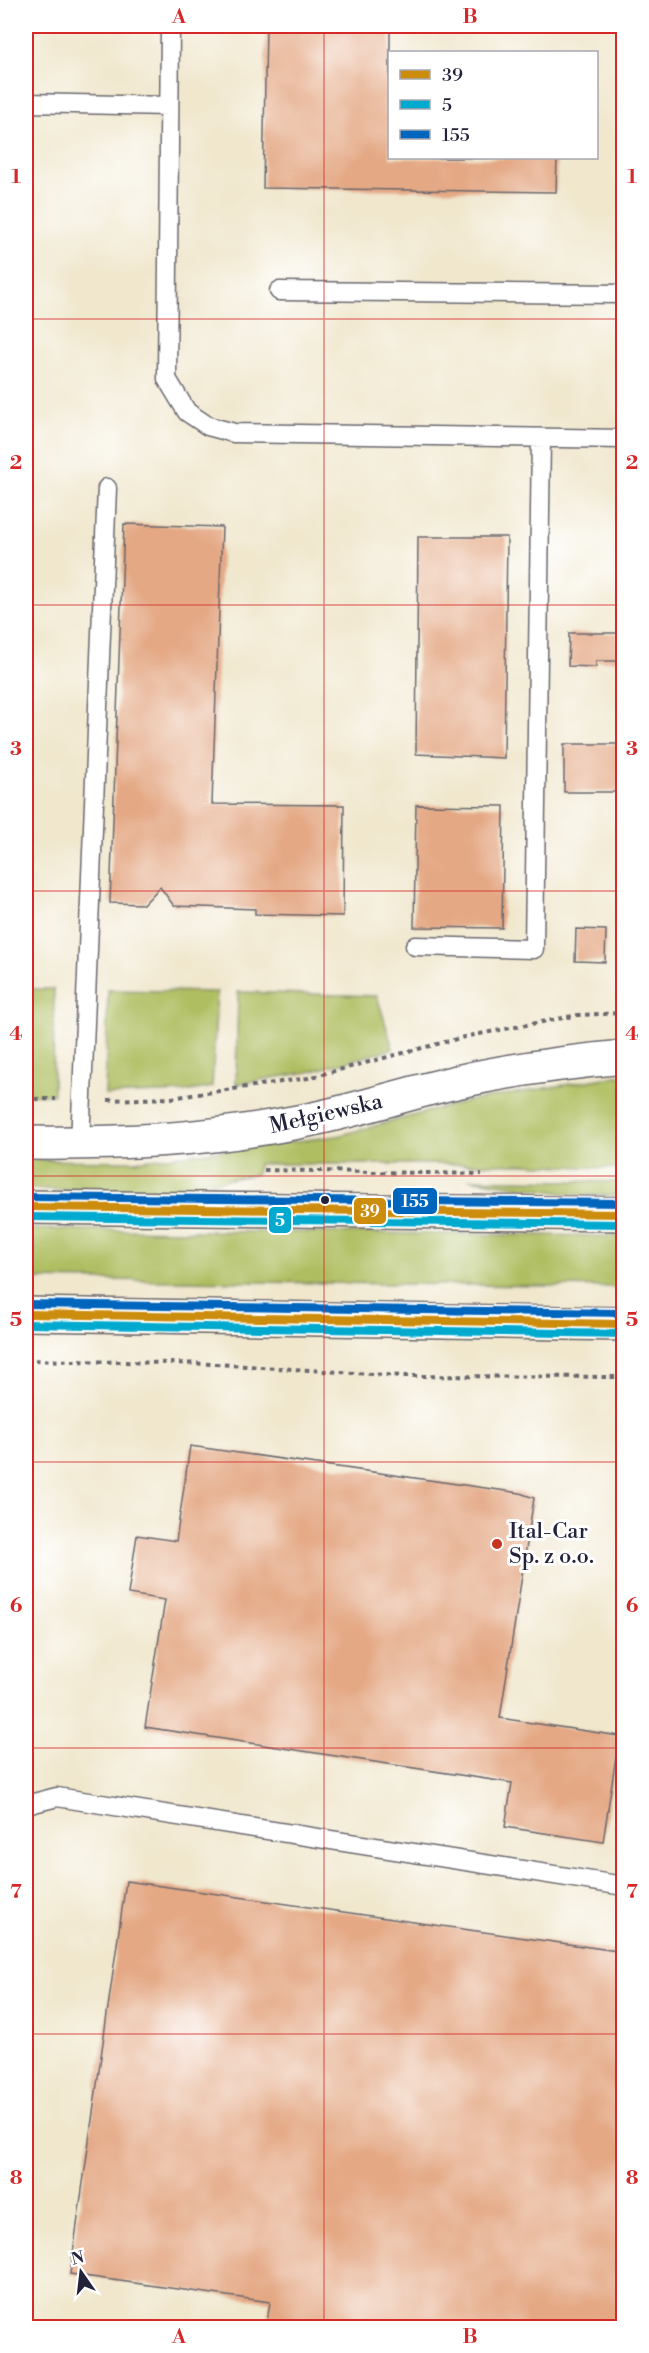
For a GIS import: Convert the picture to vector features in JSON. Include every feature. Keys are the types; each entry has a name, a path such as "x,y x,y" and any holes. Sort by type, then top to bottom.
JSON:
{"main road":[{"path":"26,1206 624,1214"},
{"path":"26,1314 624,1324"}],"street":[{"name":"Mełgiewska","path":"26,1143 81,1144 174,1140 264,1128 339,1113 490,1075 541,1066 624,1057"}],"lane":[{"path":"170,26 167,379 187,412 208,426 234,434 624,439"},
{"path":"26,103 169,106"},
{"path":"279,291 624,294"},
{"path":"415,946 534,949 541,438"},
{"path":"81,1144 106,488"},
{"path":"26,1805 57,1797 624,1886"}],"path":[{"path":"26,1099 171,1098 308,1078 464,1037 578,1015 624,1013"},
{"path":"264,1170 492,1174"},
{"path":"26,1360 215,1364 402,1376 624,1377"}],"green space":[{"path":"26,989 54,989 53,1095 26,1094"},
{"path":"108,990 217,992 212,1087 184,1092 105,1095"},
{"path":"238,992 377,996 393,1049 309,1072 236,1084"},
{"path":"623,1075 623,1169 524,1164 258,1164 257,1174 163,1191 26,1189 26,1160 135,1161 337,1136 468,1101"},
{"path":"469,1179 623,1182 623,1196 576,1195"},
{"path":"26,1229 621,1236 619,1287 26,1279"}],"building":[{"path":"266,26 390,26 388,159 557,159 556,192 263,188"},
{"path":"124,524 222,527 212,804 344,805 343,916 255,914 255,909 174,906 160,887 144,904 110,903"},
{"path":"418,537 507,537 504,758 416,754"},
{"path":"569,633 618,633 618,661 596,661 596,667 568,666"},
{"path":"564,744 624,744 624,792 564,792"},
{"path":"416,805 504,806 502,928 414,927"},
{"path":"576,929 606,930 605,962 575,961"},
{"path":"190,1446 520,1493 534,1498 500,1718 619,1736 603,1842 505,1827 512,1783 145,1727 165,1600 128,1594 137,1535 176,1541"},
{"path":"126,1881 624,1952 624,2328 266,2328 270,2302 70,2274"}],"transit line":[{"name":"155","path":"26,1197 624,1203"},
{"name":"39","path":"26,1207 624,1214"},
{"name":"5","path":"26,1217 624,1224"},
{"name":"155","path":"26,1304 624,1313"},
{"name":"39","path":"26,1314 624,1324"},
{"name":"5","path":"26,1324 624,1334"}],"place":[{"name":"Ital-Car Sp. z o.o.","path":"497,1544"}]}
